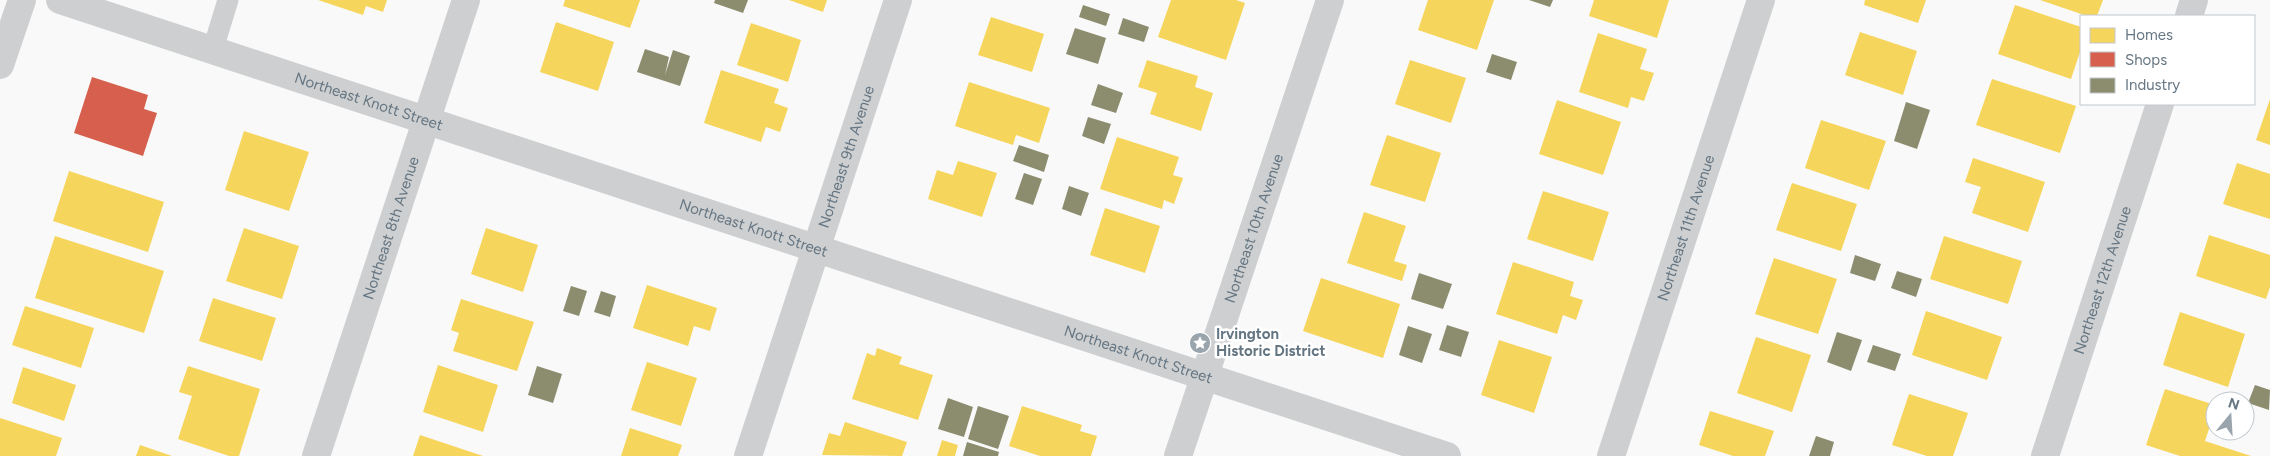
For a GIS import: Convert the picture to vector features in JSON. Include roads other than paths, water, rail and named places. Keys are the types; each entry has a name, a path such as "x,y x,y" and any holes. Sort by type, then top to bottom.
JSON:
{"street":[{"path":"0,65 22,0"},
{"name":"Northeast Knott Street","path":"60,0 1447,456"},
{"name":"Northeast 8th Avenue","path":"316,456 466,0"},
{"name":"Northeast 9th Avenue","path":"748,456 898,0"},
{"name":"Northeast 10th Avenue","path":"1178,456 1330,0"},
{"name":"Northeast 11th Avenue","path":"1611,456 1761,0"},
{"path":"2189,15 2194,0"},
{"name":"Northeast 12th Avenue","path":"2045,456 2160,105"}],"lane":[{"path":"213,49 228,0"}],"place":[{"name":"Irvington Historic District","path":"1200,343"}]}
